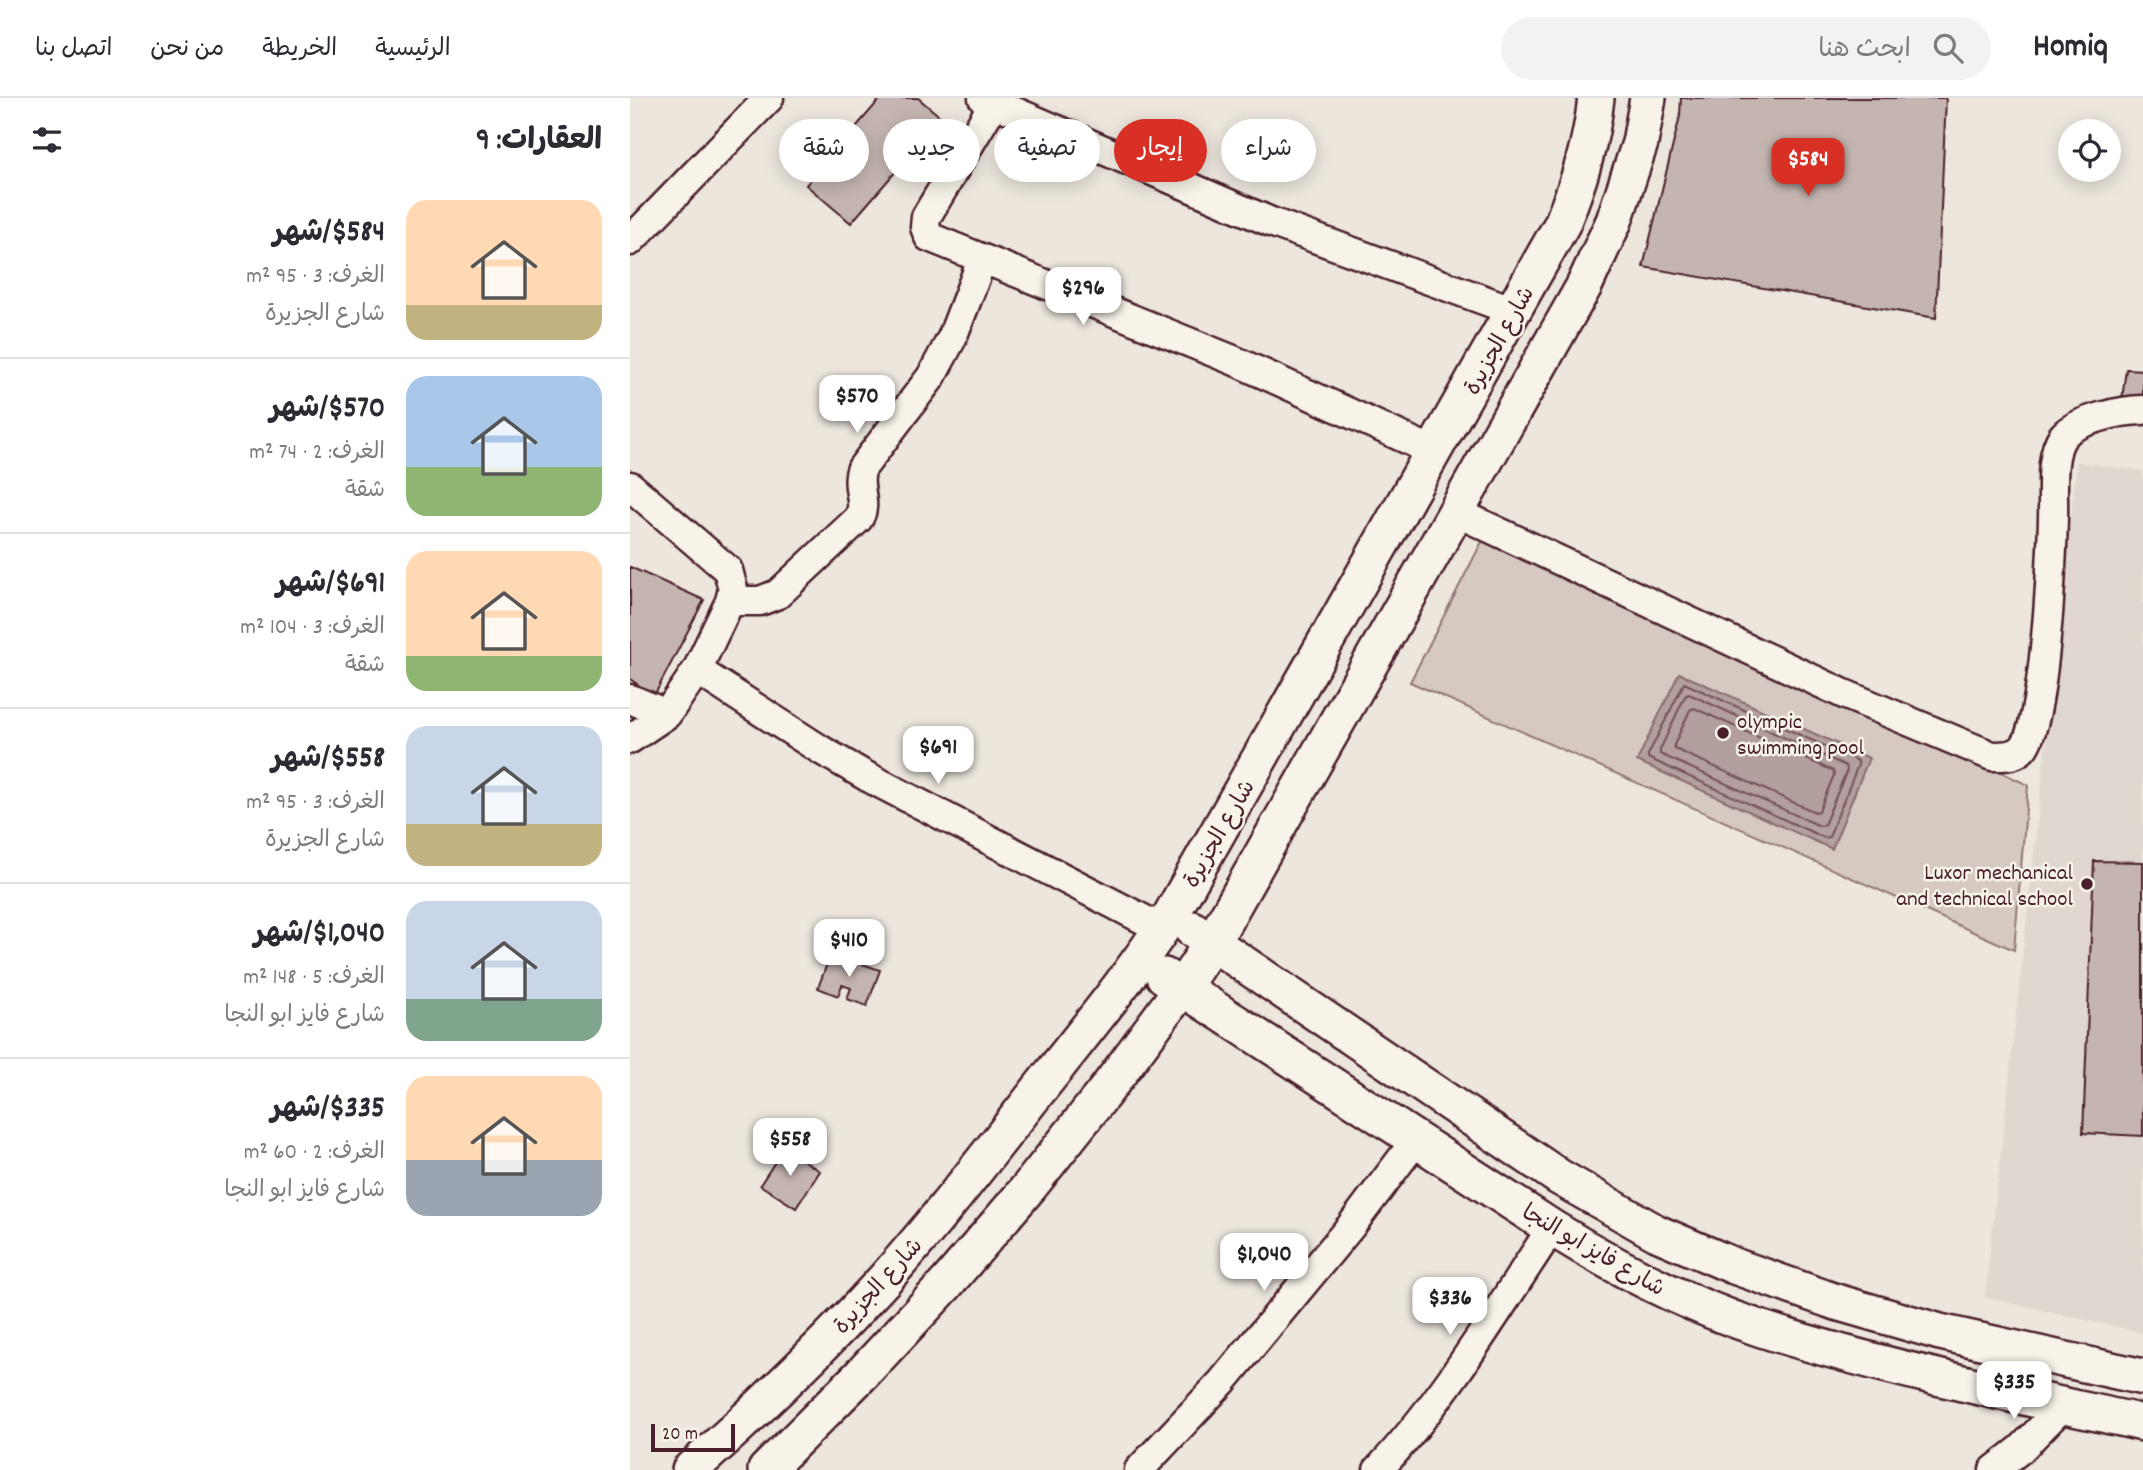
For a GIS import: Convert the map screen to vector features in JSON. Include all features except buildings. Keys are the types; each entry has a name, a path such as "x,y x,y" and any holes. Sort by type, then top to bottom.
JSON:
{"main road":[{"name":"شارع الجزيرة","path":"690,1470 811,1356 883,1280 952,1200 1140,961 1166,922 1562,224 1581,178 1596,98"},
{"name":"شارع الجزيرة","path":"766,1470 861,1375 956,1272 1081,1122 1182,988 1213,941 1584,286 1614,220 1640,143 1648,98"},
{"name":"شارع فايز ابو النجا","path":"1166,922 1213,941 1559,1177 1657,1233 1734,1266 1836,1302 1940,1332 2143,1377"},
{"name":"شارع فايز ابو النجا","path":"1140,961 1552,1228 1637,1277 1760,1328 1930,1376 2143,1423"},
{"path":"1930,1376 1940,1332"}],"street":[{"path":"630,241 769,98"},
{"path":"1435,452 1233,359 929,237 925,226 926,217 989,101 1271,222 1514,311"},
{"path":"730,601 760,601 778,594 858,519 863,506 858,486 862,468 931,377 952,338 982,260"},
{"path":"1456,512 1844,694 1992,756 2012,755 2021,751 2027,743 2039,707 2052,559 2055,454 2064,435 2078,426 2113,414 2143,410"},
{"path":"630,486 728,570 733,589 698,670 667,714 630,739"},
{"path":"698,670 866,776 1166,922"},
{"path":"630,699 667,714"},
{"path":"1139,1470 1222,1382 1333,1247 1416,1140"},
{"path":"1378,1470 1409,1436 1457,1371 1552,1228"},
{"path":"1994,1470 2021,1449 2064,1405"}],"shaded area":[{"name":"Luxor mechanical and technical school","path":"2077,462 2143,471 2143,1333 1985,1297"},
{"name":"olympic swimming pool","path":"1490,526 2028,785 2014,950 1410,682"}],"water":[{"path":"1679,673 1869,758 1832,849 1637,761"}],"place":[{"name":"olympic swimming pool","path":"1723,733"},
{"name":"Luxor mechanical and technical school","path":"2087,884"}]}
